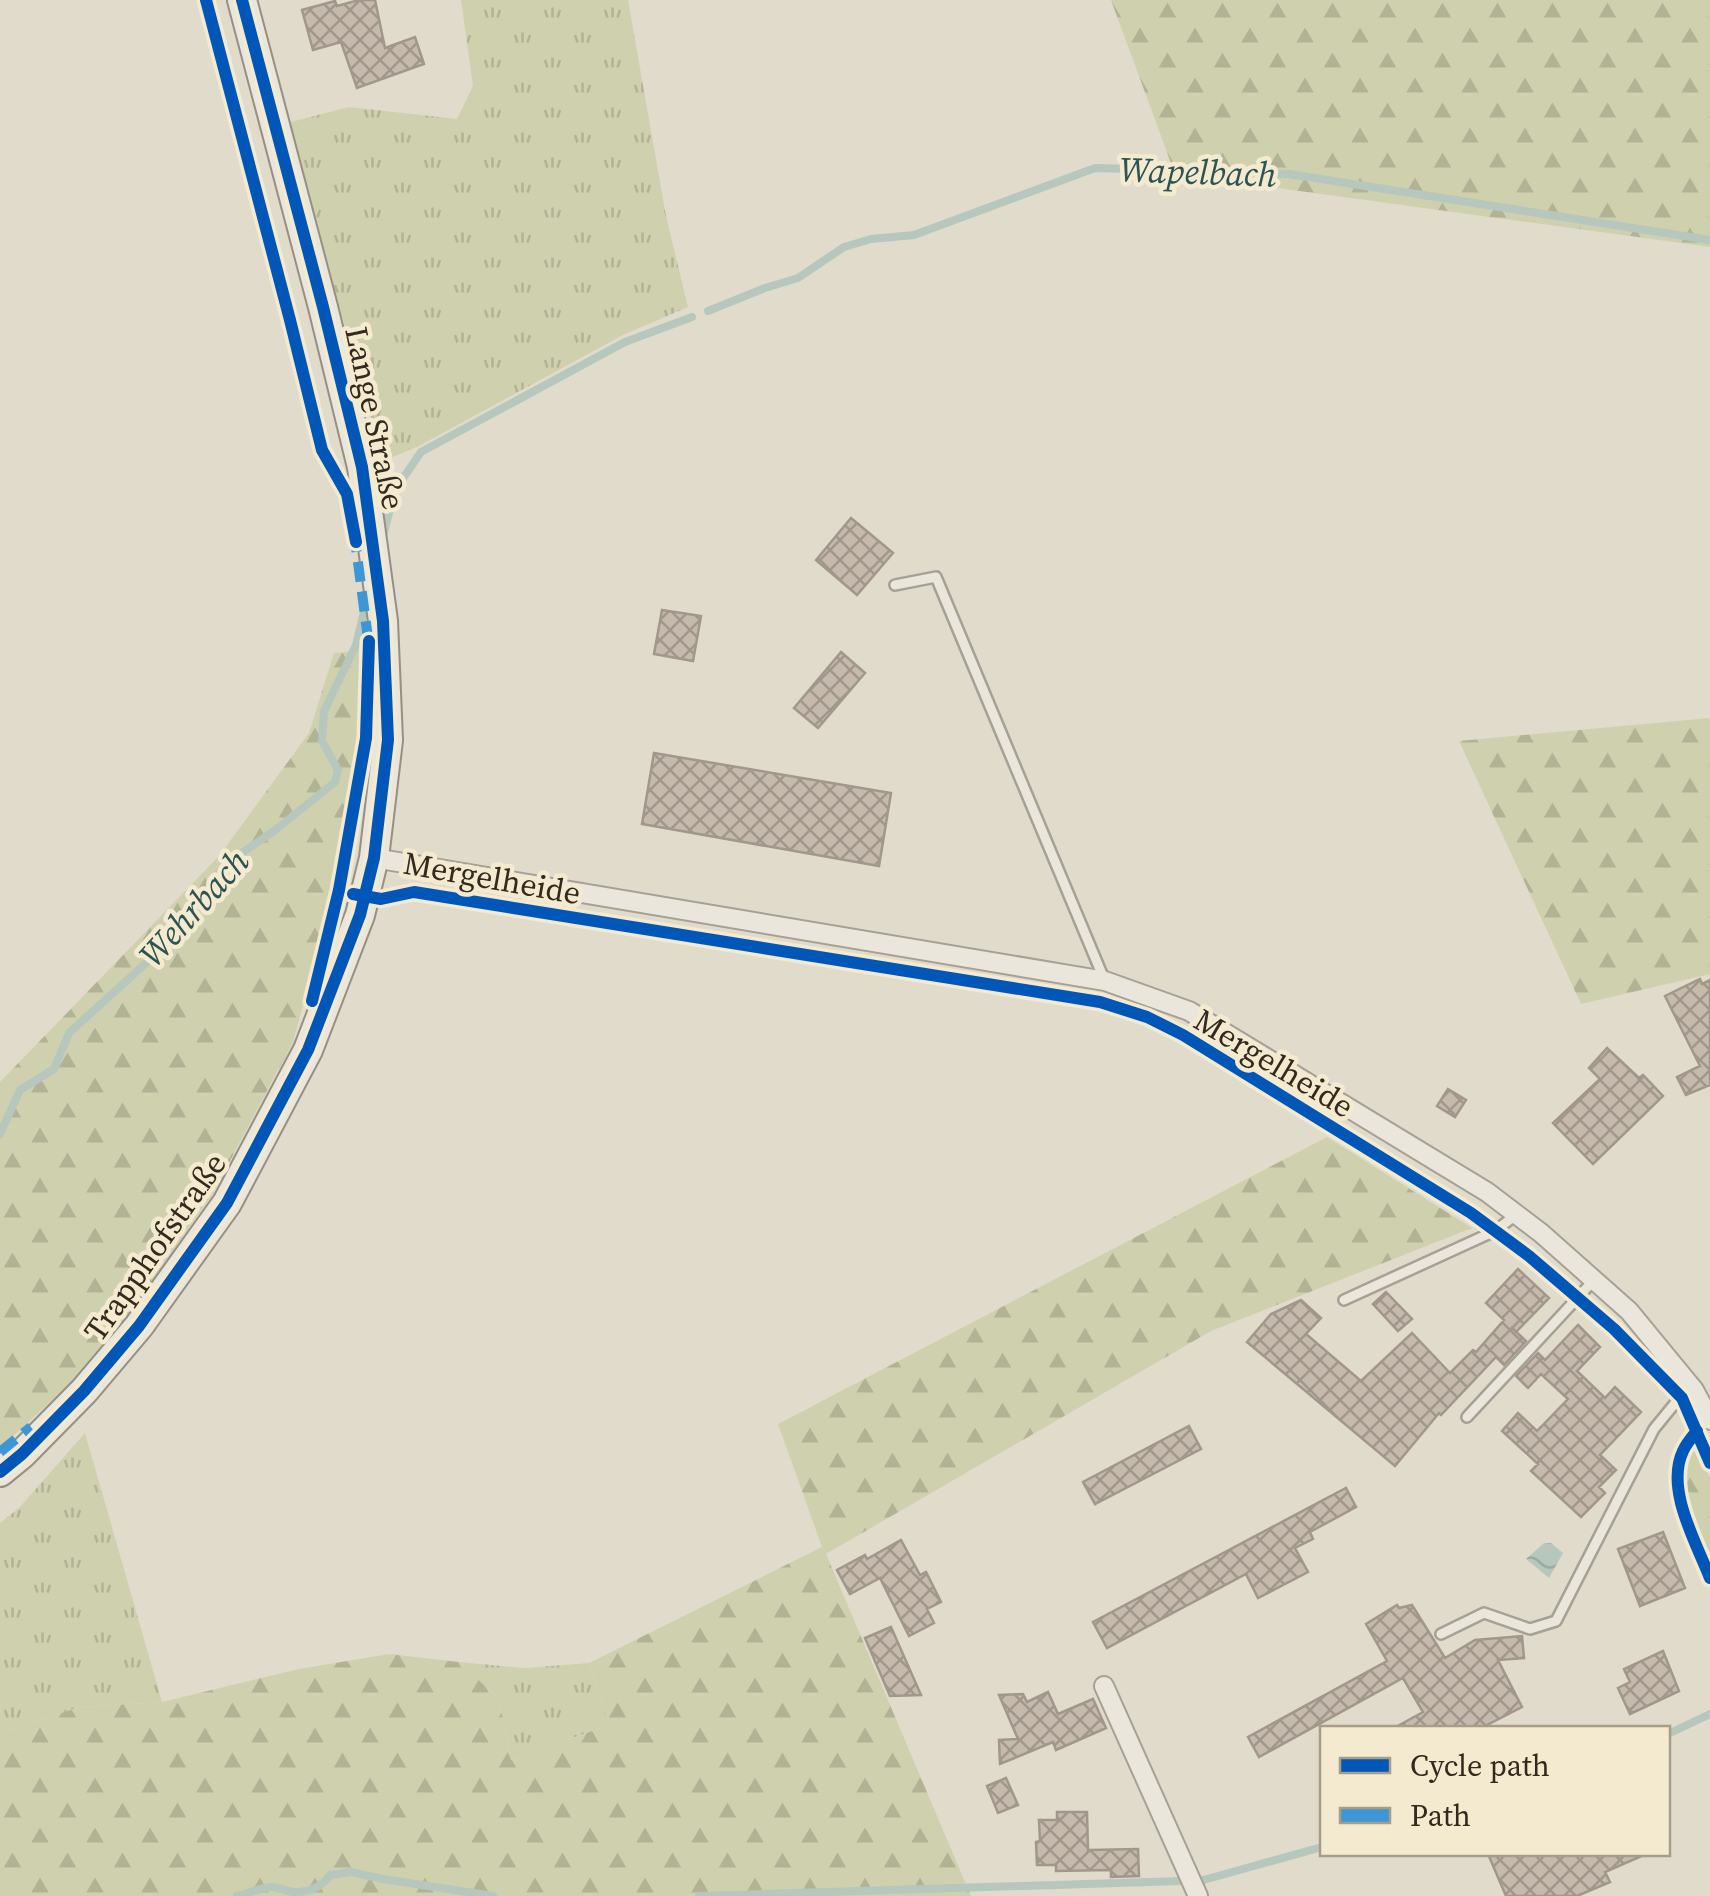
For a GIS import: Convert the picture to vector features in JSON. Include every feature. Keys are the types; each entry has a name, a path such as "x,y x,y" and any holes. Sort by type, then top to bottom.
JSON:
{"street":[{"name":"Lange Straße","path":"242,0 362,467 383,621 388,740 374,858 360,915"},
{"name":"Mergelheide","path":"374,858 1105,980 1188,1010 1517,1214 1629,1312 1690,1386 1710,1420"},
{"name":"Trapphofstraße","path":"0,1472 84,1392 139,1326 227,1203 308,1050 360,915"},
{"path":"1104,1686 1198,1896"}],"lane":[{"path":"895,584 936,577 1105,980"},
{"path":"1344,1300 1495,1231 1517,1214"},
{"path":"1467,1417 1594,1280"},
{"path":"1440,1634 1484,1613 1530,1629 1556,1621 1654,1430 1690,1386"}],"green space":[{"path":"461,0 628,0 666,216 688,307 623,335 417,447 383,461 287,123 349,107 457,119 473,86"},
{"path":"1111,0 1710,0 1710,247 1175,174"},
{"path":"363,650 362,737 334,890 293,1042 213,1193 126,1318 72,1382 0,1448 0,1082 219,856 309,733 334,653"},
{"path":"1710,718 1710,974 1581,1004 1459,741"},
{"path":"1327,1137 1472,1228 1211,1331 826,1554 971,1896 0,1896 0,1734 79,1707 162,1702 299,1669 389,1654 459,1662 499,1699 511,1760 609,1725 589,1663 822,1547 778,1424"},
{"path":"85,1433 162,1702 79,1707 0,1734 0,1523 19,1508"},
{"path":"1697,1447 1710,1479 1710,1556 1685,1484 1688,1460"},
{"path":"459,1662 525,1668 589,1663 609,1725 511,1760 499,1699"}],"water":[{"path":"1544,1543 1551,1543 1563,1553 1549,1578 1526,1559"}],"building":[{"path":"375,0 385,48 415,37 424,64 357,88 341,42 313,50 302,10 335,1 337,6"},
{"path":"851,518 893,553 857,595 816,560"},
{"path":"662,610 701,616 693,661 654,654"},
{"path":"841,652 865,673 818,728 794,708"},
{"path":"654,753 891,793 879,866 642,824"},
{"path":"1700,979 1702,984 1710,980 1710,1085 1686,1095 1677,1077 1700,1066 1665,996"},
{"path":"1607,1048 1663,1096 1593,1164 1553,1123 1600,1079 1589,1068"},
{"path":"1448,1089 1466,1100 1455,1117 1437,1106"},
{"path":"1518,1269 1549,1298 1516,1332 1526,1341 1504,1365 1496,1357 1439,1413 1395,1466 1247,1342 1271,1314 1301,1300 1321,1318 1306,1334 1361,1381 1412,1333 1450,1373 1473,1350 1476,1352 1504,1320 1486,1303"},
{"path":"1386,1292 1412,1319 1398,1331 1373,1304"},
{"path":"1578,1325 1600,1347 1577,1371 1605,1398 1615,1387 1641,1412 1600,1455 1616,1470 1599,1487 1605,1493 1581,1517 1531,1471 1538,1464 1502,1431 1518,1413 1537,1431 1568,1399 1541,1374 1528,1388 1516,1376 1538,1353 1545,1360"},
{"path":"1189,1426 1201,1449 1095,1504 1083,1482"},
{"path":"1346,1488 1356,1507 1310,1532 1313,1539 1295,1548 1308,1572 1258,1598 1246,1574 1107,1648 1093,1622"},
{"path":"1663,1532 1685,1588 1640,1606 1618,1549"},
{"path":"901,1540 920,1575 926,1572 941,1602 927,1609 934,1623 909,1636 880,1578 850,1594 837,1570"},
{"path":"1397,1605 1412,1605 1445,1658 1475,1640 1522,1636 1524,1658 1498,1660 1522,1707 1485,1726 1398,1726 1423,1712 1403,1678 1259,1757 1248,1737 1387,1661 1366,1624"},
{"path":"891,1627 921,1695 890,1696 865,1638"},
{"path":"1663,1651 1679,1691 1630,1714 1618,1688 1630,1682 1624,1669"},
{"path":"1048,1692 1058,1714 1093,1699 1106,1728 1056,1750 1053,1742 1000,1764 999,1740 1018,1739 999,1695 1023,1694 1027,1702"},
{"path":"1006,1778 1018,1805 998,1813 987,1786"},
{"path":"1057,1812 1087,1812 1088,1850 1138,1849 1139,1876 1111,1877 1111,1870 1056,1871 1056,1865 1037,1865 1039,1820 1057,1820"},
{"path":"1489,1856 1641,1856 1605,1872 1610,1882 1577,1896 1506,1896"}],"waterway":[{"name":"Wapelbach","path":"708,311 798,278 844,247 871,239 914,235 1095,168 1289,174 1710,240"},
{"name":"Wapelbach","path":"382,540 395,490 421,452 625,342 692,317"},
{"name":"Wehrbach","path":"0,1134 20,1090 54,1069 69,1033 157,953 224,865 335,782 338,770 322,741 324,711 356,645 369,592"},
{"path":"1670,1733 1710,1714"},
{"path":"1200,1881 1320,1848"},
{"path":"237,1896 270,1887 305,1891 319,1886 330,1875 351,1872 493,1896"},
{"path":"699,1896 1181,1881"}],"marked path":[{"path":"354,532 369,646"},
{"path":"0,1452 31,1427"}],"cycle path":[{"path":"206,0 322,450 347,494 356,542"},
{"path":"0,1472 84,1391 139,1326 227,1203 308,1050 360,915 374,858 388,740 383,621 362,467 242,0"},
{"path":"312,1001 339,890 366,738 369,641"},
{"path":"353,894 381,899 414,892 1100,1002 1147,1017 1183,1035 1471,1213 1529,1256 1614,1329 1682,1398 1710,1463"},
{"path":"1697,1431 1683,1451 1678,1482 1684,1515 1710,1578"}]}
